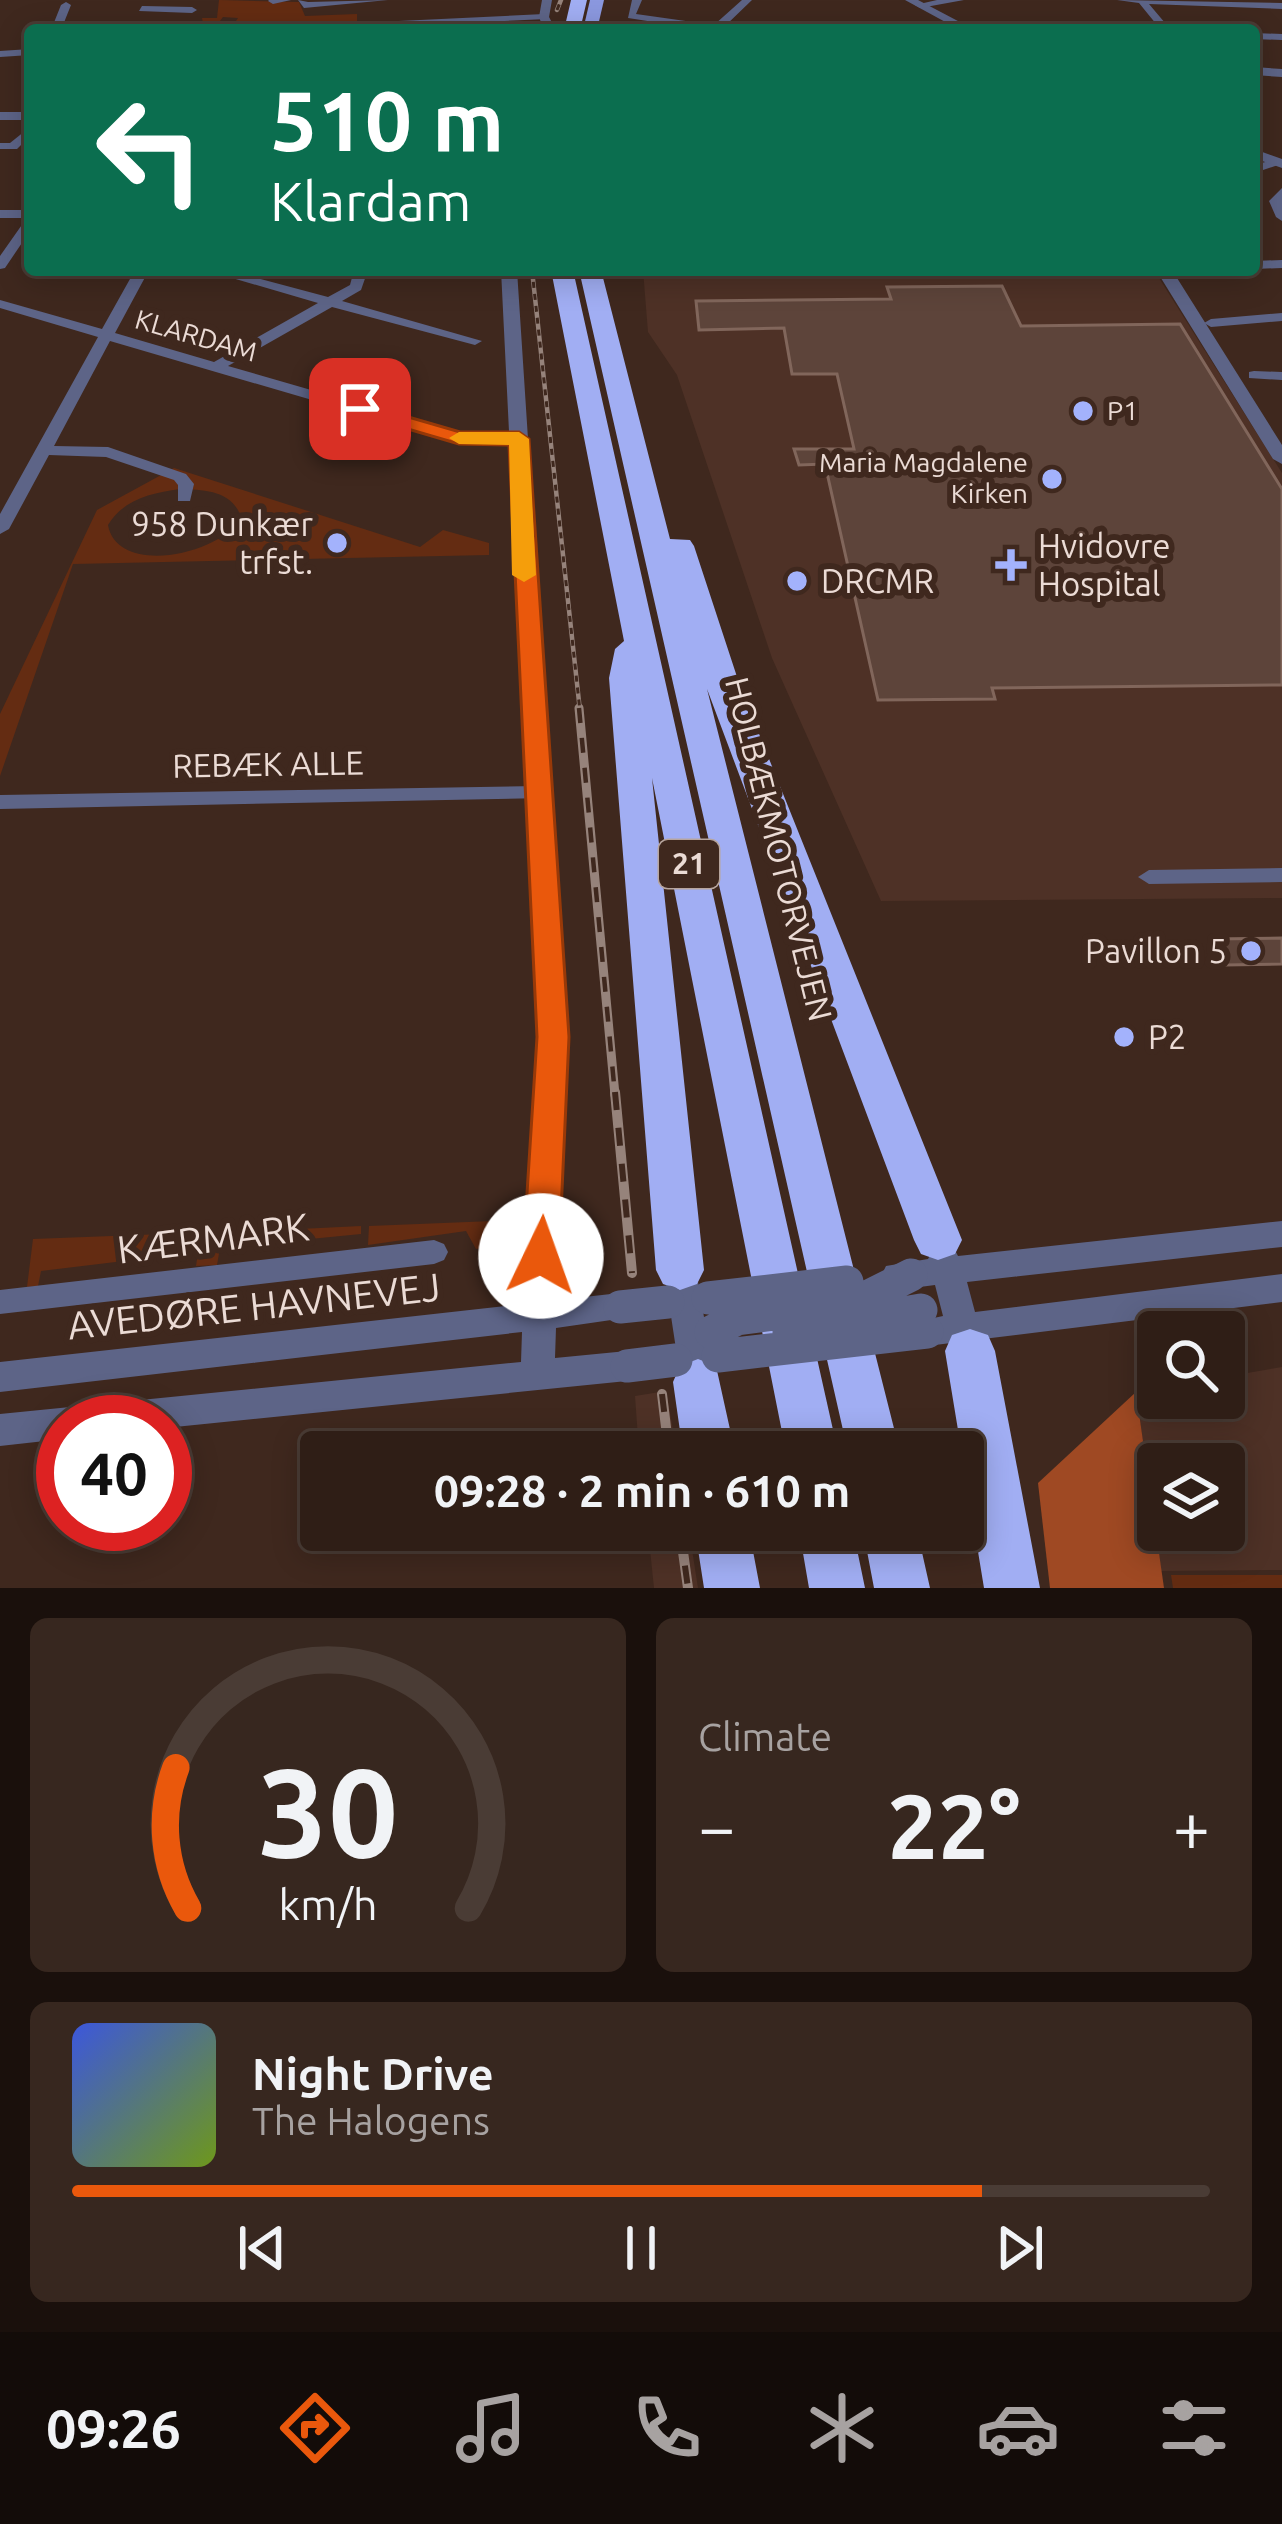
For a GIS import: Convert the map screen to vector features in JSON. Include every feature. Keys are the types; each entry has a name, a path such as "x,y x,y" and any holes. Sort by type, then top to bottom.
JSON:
{"highway":[{"name":"21","path":"563,276 808,1431"},
{"name":"HOLBÆKMOTORVEJEN","path":"591,276 869,1431"},
{"path":"605,338 623,367 724,689 942,1255"},
{"path":"636,616 626,678 706,1431"},
{"path":"945,1330 1012,1588"},
{"path":"726,1551 732,1588"},
{"path":"830,1551 837,1588"},
{"path":"894,1551 902,1588"}],"street":[{"path":"273,1 286,0"},
{"path":"303,0 304,5 383,0"},
{"path":"547,0 547,24"},
{"path":"637,0 630,14 652,24"},
{"path":"721,24 747,0"},
{"path":"915,2 959,0"},
{"path":"1122,0 1282,6"},
{"path":"1142,0 1161,24"},
{"path":"915,2 957,24"},
{"path":"144,5 192,4"},
{"path":"58,24 66,5"},
{"path":"512,5 517,19"},
{"path":"487,24 544,17"},
{"path":"1279,216 1275,201 1282,192"},
{"path":"0,265 23,243"},
{"path":"0,529 139,276"},
{"path":"234,276 476,340"},
{"path":"350,307 359,276"},
{"path":"509,276 553,1037 536,1374"},
{"path":"1168,276 1282,459"},
{"path":"217,367 356,287"},
{"name":"KLARDAM","path":"0,304 459,438 519,439"},
{"path":"1211,323 1282,317"},
{"path":"1254,375 1282,376"},
{"path":"44,450 124,456 180,477 186,484 184,497"},
{"name":"REBÆK ALLE","path":"0,802 537,793"},
{"path":"1149,877 1282,875"},
{"path":"693,1329 855,1303 942,1255 1282,1234"},
{"name":"KÆRMARK","path":"0,1302 434,1252"},
{"path":"942,1255 945,1330"},
{"name":"AVEDØRE HAVNEVEJ","path":"0,1377 620,1307 693,1329 945,1330 1282,1288"},
{"name":"AVEDØRE HAVNEVEJ","path":"192,1410 627,1366 693,1329"},
{"path":"0,1430 36,1426"}],"shaded area":[{"path":"219,0 299,2 305,16 357,14 357,24 234,24 238,18 223,17 218,24 203,24 202,18 217,18"},
{"name":"Hvidovre Hospital","path":"643,276 1158,276 1282,473 1282,898 881,901 772,658 677,375 648,332"},
{"path":"174,468 420,547 443,530 489,543 489,555 73,564 0,776 0,714 97,510","holes":["180,489 224,497 241,517 213,542 171,555 130,551 116,541 108,525 122,509 149,495"]},
{"path":"493,1221 487,1247 476,1249 466,1231 368,1245 369,1226"},
{"path":"361,1226 361,1234 220,1248 217,1265 196,1266 201,1234"},
{"path":"191,1233 190,1253 41,1271 38,1286 27,1287 33,1239"},
{"path":"1282,1367 1282,1570 1161,1571 1158,1551 1245,1551 1245,1443 1143,1443 1140,1419 1245,1419 1245,1373"},
{"path":"666,1391 673,1431 638,1431 635,1396"},
{"path":"1136,1392 1143,1443 1137,1443 1137,1551 1159,1551 1164,1588 1050,1588 1038,1483"},
{"path":"650,1551 692,1551 698,1588 654,1588"},
{"path":"1171,1575 1282,1575 1282,1588 1173,1588"}],"building":[{"name":"Hvidovre Hospital","path":"1002,286 1021,326 1180,324 1282,489 1282,685 992,688 995,699 878,700 825,464 799,465 794,449 854,449 837,374 792,374 784,328 699,330 696,301 891,299 887,287"},
{"name":"Pavillon 5","path":"1282,938 1282,964 1225,965 1214,939"}],"railway":[{"path":"557,10 561,0"},
{"path":"533,276 580,711"},
{"path":"579,708 615,1095"},
{"path":"615,1092 632,1273"},
{"path":"662,1394 666,1431"},
{"path":"683,1551 688,1588"}],"slow traffic":[{"path":"459,438 519,439 524,575"}],"place":[{"name":"P1","path":"1083,411"},
{"name":"Maria Magdalene Kirken","path":"1052,479"},
{"name":"958 Dunkær trfst.","path":"337,543"},
{"name":"Hvidovre Hospital","path":"1011,565"},
{"name":"DRCMR","path":"797,581"},
{"name":"Pavillon 5","path":"1251,951"},
{"name":"P2","path":"1124,1037"}],"route":[{"path":"360,409 459,438 519,439 553,1037 541,1256"}]}
